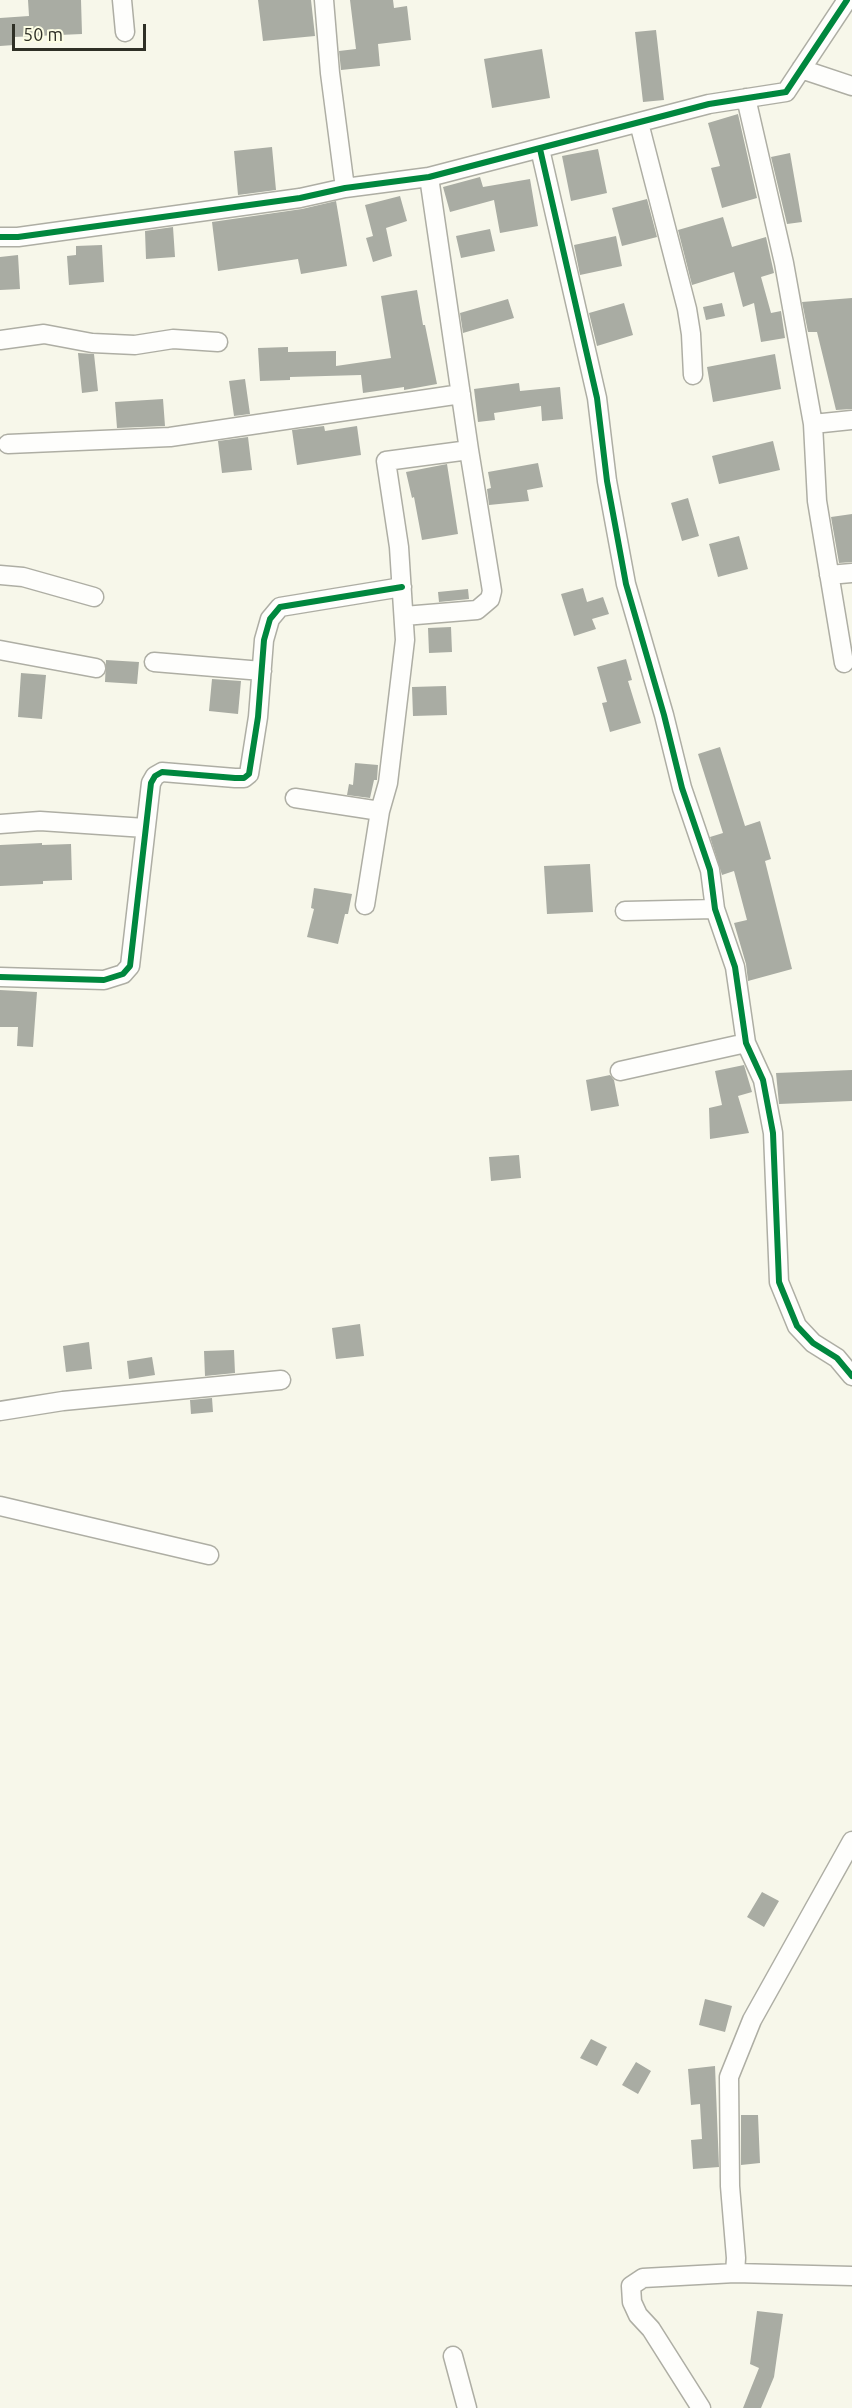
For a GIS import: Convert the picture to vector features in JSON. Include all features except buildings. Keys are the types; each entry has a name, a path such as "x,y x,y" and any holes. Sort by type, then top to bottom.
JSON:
{"street":[{"path":"122,0 125,32"},
{"path":"324,0 330,73 345,188"},
{"path":"0,237 289,199 345,188 429,177 709,104 786,92 847,0"},
{"path":"801,69 852,86"},
{"path":"746,98 784,263 813,424 817,501 844,663"},
{"path":"639,123 687,309 693,375"},
{"path":"540,149 597,398 607,481 626,584 664,715 682,788 710,870 715,909 735,967 746,1043 763,1080 773,1133 779,1282 797,1326 813,1343 837,1358 852,1377"},
{"path":"404,616 477,610 490,599 492,591 429,177"},
{"path":"0,340 44,334 92,343 113,344 135,345 172,339 218,342"},
{"path":"8,444 170,437 462,394"},
{"path":"813,424 852,420"},
{"path":"365,904 380,811 388,783 405,640 399,547 386,461 469,450"},
{"path":"829,575 852,573"},
{"path":"0,574 23,577 94,597"},
{"path":"0,977 104,980 123,974 130,966 145,828 151,783 155,776 162,772 244,778 249,774 255,738 264,640 270,618 280,607 402,587"},
{"path":"0,650 96,668"},
{"path":"154,662 262,671"},
{"path":"295,798 380,811"},
{"path":"0,824 40,821 145,828"},
{"path":"625,910 715,909"},
{"path":"620,1071 746,1043"},
{"path":"0,1411 63,1401 281,1380"},
{"path":"0,1506 209,1555"},
{"path":"735,2273 736,2258 730,2186 729,2077 752,2020 852,1841"},
{"path":"701,2408 651,2329 638,2314 632,2302 631,2286 643,2278 735,2273 852,2276"},
{"path":"453,2356 467,2408"}],"cycle path":[{"path":"0,237 18,237 300,198 345,188 429,177 709,104 786,92 847,0"},
{"path":"540,149 597,398 607,481 626,584 664,715 682,788 710,870 715,909 735,967 746,1043 763,1080 773,1133 779,1282 797,1326 813,1343 837,1358 852,1376"},
{"path":"0,977 104,980 123,974 130,966 151,783 155,776 162,772 244,778 249,774 258,717 264,640 270,619 280,607 402,587"}]}
